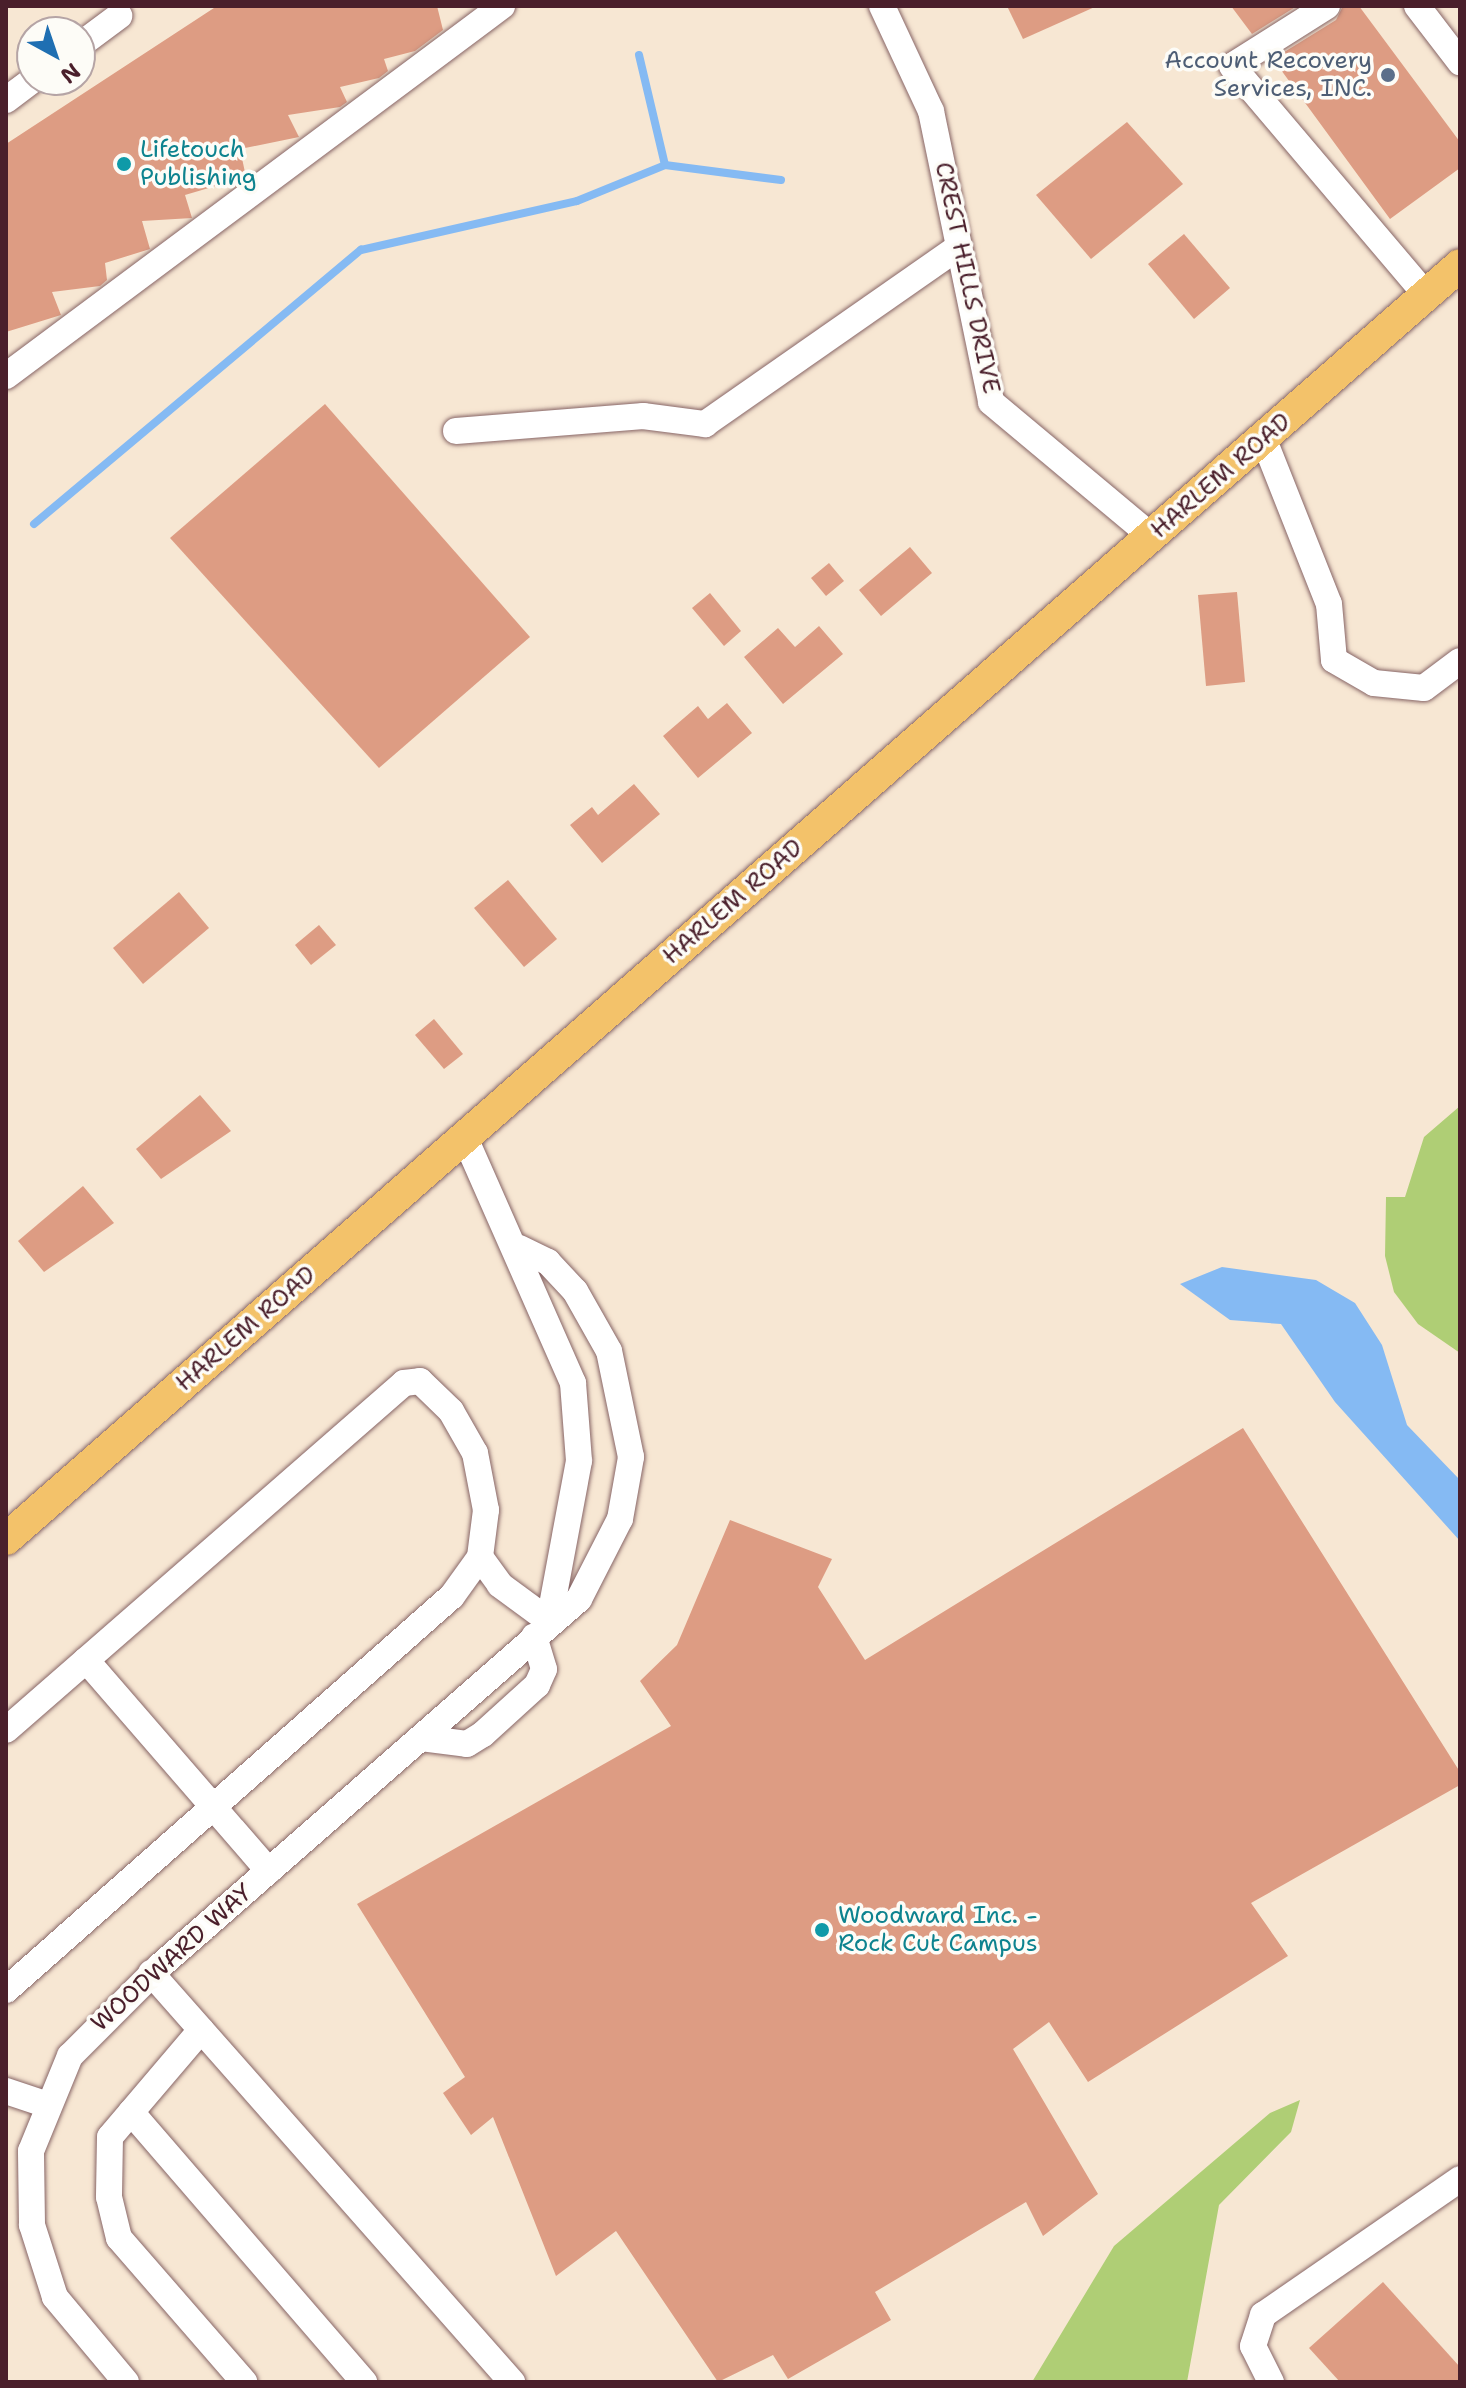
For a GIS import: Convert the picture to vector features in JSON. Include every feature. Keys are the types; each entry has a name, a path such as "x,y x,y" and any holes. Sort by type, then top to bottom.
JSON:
{"main road":[{"name":"HARLEM ROAD","path":"6,1539 1264,440 1460,265"}],"street":[{"path":"6,376 502,6"},
{"name":"CREST HILLS DRIVE","path":"882,6 931,111 991,402 1151,536"},
{"path":"1327,6 1232,66 1426,295"},
{"path":"1413,8 1460,62"},
{"path":"96,32 121,9"},
{"path":"456,431 643,416 705,424 959,247"},
{"path":"1264,440 1329,604 1334,660 1374,683 1424,688 1460,661"},
{"path":"421,1738 467,1744 483,1734 537,1685 544,1669 542,1629 550,1585 576,1498 579,1421 565,1357 519,1248 465,1138"},
{"name":"WOODWARD WAY","path":"126,2382 70,2322 40,2256 28,2188 45,2104 70,2056 151,1973 579,1599 620,1519 629,1426 609,1351 583,1303 548,1262 519,1248"},
{"path":"6,1730 404,1383 420,1381 451,1411 475,1453 486,1510 480,1557 452,1596 6,1990"},
{"path":"480,1557 500,1585 542,1629"},
{"path":"86,1660 269,1871"},
{"path":"151,1973 512,2382"},
{"path":"201,2030 110,2137 109,2197 119,2238 244,2382"},
{"path":"6,2091 45,2104"},
{"path":"131,2112 364,2382"},
{"path":"1271,2382 1253,2346 1263,2315 1460,2179"}],"green space":[{"path":"1460,1106 1460,1353 1418,1324 1394,1292 1385,1256 1386,1197 1405,1197 1424,1137"},
{"path":"1300,2100 1291,2132 1219,2205 1187,2382 1032,2382 1114,2246 1270,2113"}],"water":[{"path":"1222,1267 1316,1280 1355,1303 1382,1345 1407,1425 1460,1480 1460,1541 1335,1402 1281,1324 1230,1320 1180,1284"}],"building":[{"name":"Lifetouch Publishing","path":"217,6 437,6 443,30 415,51 384,59 388,71 379,78 340,87 347,102 340,107 288,115 299,137 240,149 246,177 185,195 192,218 142,221 150,249 105,263 107,280 100,286 52,292 61,315 6,332 6,144 79,96 96,96 96,85"},
{"path":"1007,6 1097,6 1023,39"},
{"path":"1231,6 1297,6 1252,34"},
{"path":"1343,6 1359,6 1460,142 1460,168 1390,219 1273,59 1336,20"},
{"path":"1127,122 1183,184 1091,259 1036,195"},
{"path":"1184,234 1230,288 1194,319 1148,264"},
{"path":"325,404 530,637 379,768 170,538"},
{"path":"910,547 932,573 881,616 859,590"},
{"path":"829,563 844,581 826,596 811,578"},
{"path":"1237,592 1245,682 1206,686 1198,595"},
{"path":"710,593 741,631 724,646 692,608"},
{"path":"819,626 843,654 783,704 744,657 778,628 795,647"},
{"path":"727,703 752,733 698,778 663,736 698,706 708,719"},
{"path":"634,784 660,814 602,863 570,825 592,807 598,815"},
{"path":"508,880 557,939 524,967 474,908"},
{"path":"179,892 209,928 143,984 113,948"},
{"path":"319,925 336,945 311,965 295,945"},
{"path":"434,1019 463,1054 444,1069 415,1035"},
{"path":"200,1095 231,1131 161,1179 136,1149"},
{"path":"83,1186 114,1223 44,1272 18,1241"},
{"name":"Woodward Inc. - Rock Cut Campus","path":"1243,1428 1460,1772 1460,1785 1251,1903 1288,1956 1088,2082 1049,2022 1013,2049 1098,2194 1043,2236 1026,2202 875,2292 891,2320 788,2379 773,2355 718,2382 616,2231 556,2276 493,2117 471,2135 443,2093 465,2077 357,1904 671,1726 640,1681 677,1645 730,1520 832,1559 818,1587 865,1660"},
{"path":"1383,2282 1460,2367 1460,2382 1340,2382 1309,2348"}],"waterway":[{"path":"639,55 665,165"},
{"path":"34,524 361,250 577,201 665,165 781,180"}],"place":[{"name":"Account Recovery Services, INC.","path":"1388,75"},
{"name":"Lifetouch Publishing","path":"124,164"},
{"name":"Woodward Inc. - Rock Cut Campus","path":"822,1930"}]}
